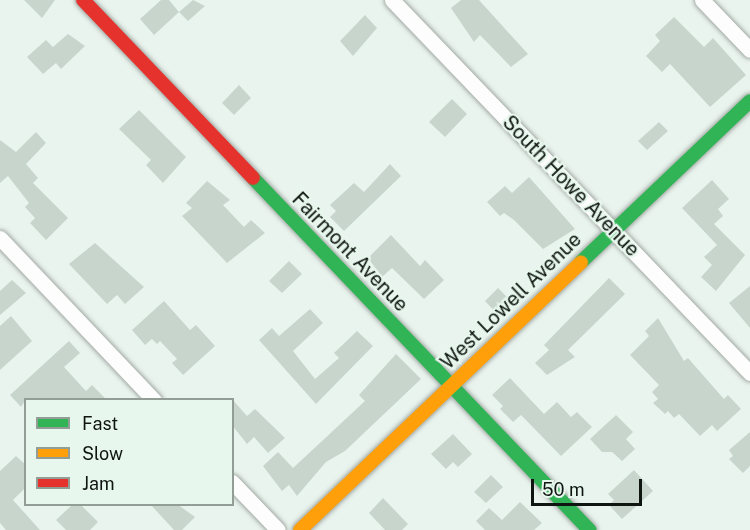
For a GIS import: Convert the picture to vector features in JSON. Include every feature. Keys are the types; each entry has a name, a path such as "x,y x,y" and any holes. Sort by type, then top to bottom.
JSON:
{"street":[{"name":"Fairmont Avenue","path":"83,0 589,530"},
{"name":"South Howe Avenue","path":"392,0 750,373"},
{"path":"702,0 750,50"},
{"name":"West Lowell Avenue","path":"300,530 750,101"},
{"path":"0,238 153,398"},
{"path":"234,484 278,530"}],"building":[{"path":"24,0 55,0 42,18"},
{"path":"161,0 169,0 179,12 154,35 140,19"},
{"path":"193,0 205,6 188,21 179,12"},
{"path":"461,0 479,0 528,54 511,67 480,35 474,42 451,8"},
{"path":"365,15 377,28 353,56 340,41"},
{"path":"674,17 704,47 713,38 746,75 710,107 670,64 662,72 646,56 660,41 655,35"},
{"path":"68,34 85,46 61,69 56,63 43,74 27,57 46,40 53,47"},
{"path":"239,85 251,98 234,115 222,103"},
{"path":"452,99 467,114 445,137 429,122"},
{"path":"139,110 186,157 163,183 146,165 151,160 119,129"},
{"path":"659,122 668,131 647,150 638,141"},
{"path":"36,132 46,143 26,164 38,178 33,183 68,218 46,240 30,223 35,218 25,207 29,203 8,176 0,183 0,140 16,152"},
{"path":"390,164 401,176 344,231 330,217 336,211 330,205 354,183 364,192"},
{"path":"529,177 575,229 543,249 514,220 504,213 500,216 487,202 505,186 512,193"},
{"path":"712,180 729,199 718,209 723,216 714,224 745,255 716,291 701,277 712,265 704,257 717,245 682,208"},
{"path":"207,181 230,200 223,205 244,227 251,220 265,233 227,263 182,216 192,208 186,203"},
{"path":"391,235 420,266 425,260 444,280 424,299 392,268 382,277 368,258"},
{"path":"95,243 144,287 125,304 117,295 107,304 69,264"},
{"path":"289,261 302,274 282,293 269,281"},
{"path":"609,278 625,294 568,350 575,357 547,375 535,363 549,350 544,345"},
{"path":"12,280 26,293 0,315 0,291"},
{"path":"750,286 750,328 729,303"},
{"path":"498,288 513,303 499,316 485,301"},
{"path":"164,301 190,330 196,325 215,346 183,375 172,363 177,359 160,341 157,344 152,339 145,345 132,330"},
{"path":"310,309 323,323 293,351 315,379 339,358 334,353 357,331 373,346 316,404 259,340 272,328 279,336"},
{"path":"11,316 32,341 0,370 0,326"},
{"path":"658,318 684,361 688,358 724,399 728,395 741,409 717,431 712,425 700,436 679,414 674,418 668,411 665,414 653,403 658,399 652,392 659,385 630,355 649,336 645,331"},
{"path":"69,341 80,353 64,367 86,391 92,385 105,398 24,398 21,407 10,395"},
{"path":"396,354 421,379 345,451 326,462 297,496 289,485 282,491 263,466 278,452 293,468 365,401 359,395"},
{"path":"510,378 544,414 557,402 571,417 577,412 592,427 561,456 521,415 513,422 500,409 503,406 492,395"},
{"path":"234,401 247,416 255,409 285,438 268,453 254,437 247,444 234,428"},
{"path":"616,415 633,432 626,439 635,449 622,461 612,452 602,452 590,439"},
{"path":"750,432 750,466 743,473 729,459 733,456 729,450"},
{"path":"453,434 472,454 458,467 453,462 446,469 431,454"},
{"path":"16,456 24,463 24,489 13,500 40,530 6,530 0,523 0,471"},
{"path":"634,470 653,491 622,519 609,505 614,500 608,494"},
{"path":"491,475 503,487 486,503 474,492"},
{"path":"383,498 408,524 402,530 385,530 369,513"},
{"path":"520,502 542,523 534,530 485,530 476,521 489,508 502,520"},
{"path":"71,506 82,506 98,522 90,530 66,530 56,520"},
{"path":"152,506 180,506 195,517 182,530 174,530"}],"traffic: fast":[{"path":"581,262 750,101"},
{"path":"253,178 589,530"}],"traffic: slow":[{"path":"300,530 581,262"}],"traffic: jam":[{"path":"83,0 253,178"}]}
